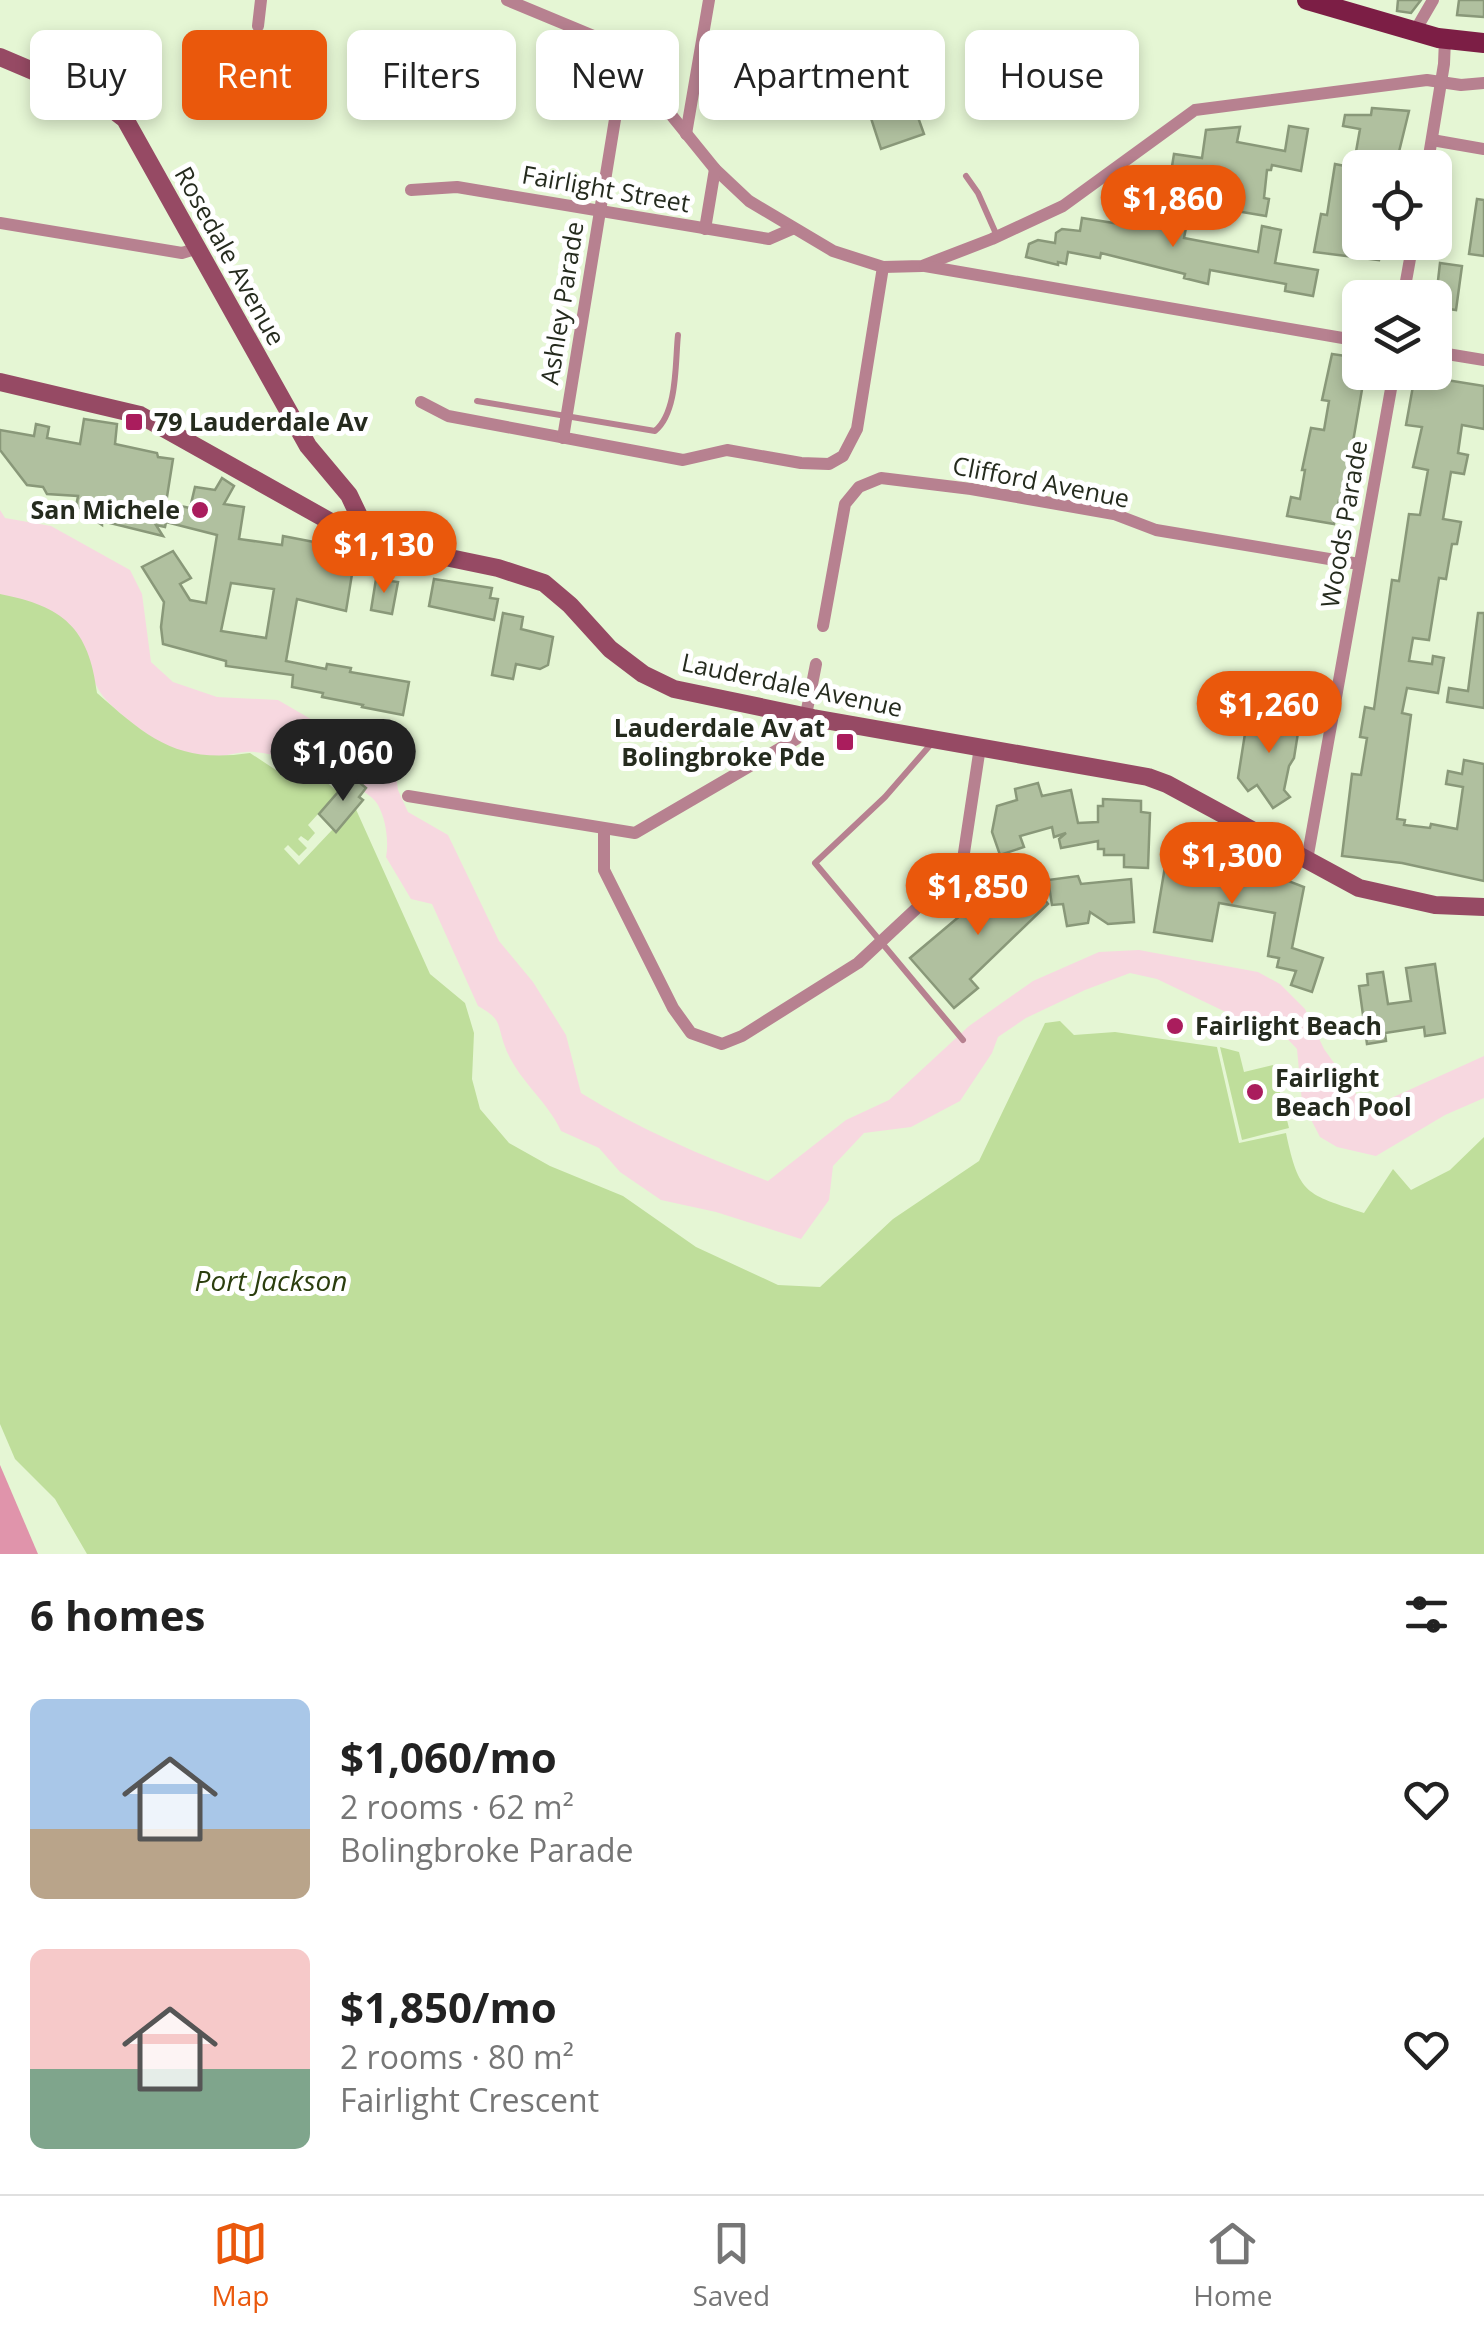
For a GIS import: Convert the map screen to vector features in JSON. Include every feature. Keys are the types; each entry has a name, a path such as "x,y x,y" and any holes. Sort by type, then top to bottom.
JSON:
{"main road":[{"path":"1308,0 1445,39 1484,42"},
{"name":"Rosedale Avenue","path":"0,57 113,107 125,119 308,446 349,495 368,535"},
{"name":"Lauderdale Avenue","path":"0,382 140,415 164,425 313,514 420,552 498,568 544,583 570,605 610,650 660,683 702,697 1148,777 1372,892 1448,907 1484,906"}],"street":[{"path":"258,26 261,0"},
{"path":"506,0 579,30"},
{"path":"686,134 709,0"},
{"path":"1415,30 1433,0"},
{"path":"1430,150 1445,39"},
{"path":"922,266 998,237 1063,206 1195,110 1427,80 1461,85 1484,83"},
{"name":"Ashley Parade","path":"564,438 614,120"},
{"path":"675,120 715,169 749,201 832,251 884,267 922,266 1342,338"},
{"path":"1432,140 1484,149"},
{"path":"706,229 715,169"},
{"name":"Fairlight Street","path":"411,190 457,187 769,239 792,229"},
{"path":"0,222 182,253 195,248"},
{"path":"422,402 448,416 682,460 727,450 828,464 844,456 857,429 884,267"},
{"path":"1452,355 1484,360"},
{"name":"Woods Parade","path":"1306,860 1391,390"},
{"name":"Clifford Avenue","path":"823,626 844,504 860,487 882,478 1114,514 1156,530 1359,564"},
{"path":"408,796 635,833 664,820 796,740 806,716 816,664"},
{"path":"604,830 604,870 673,1008 691,1033 722,1044 742,1036 858,962 962,866 980,747"}],"lane":[{"path":"966,176 998,237"},
{"path":"477,401 655,432 663,425 670,402 678,335"},
{"path":"934,739 885,797 815,863 963,1040"}],"shaded area":[{"path":"0,510 5,518 51,526 130,570 142,594 151,662 173,682 217,697 278,700 395,768 398,790 408,812 448,835 499,941 533,982 566,1035 581,1093 649,1131 744,1172 768,1181 846,1120 889,1100 969,1026 1033,981 1099,952 1139,950 1258,972 1280,984 1305,1009 1324,1049 1367,1109 1484,1056 1484,1098 1445,1115 1376,1156 1337,1147 1320,1137 1302,1102 1297,1049 1280,1031 1234,1016 1157,979 1130,973 1026,1018 998,1037 992,1053 960,1101 911,1127 864,1133 833,1166 829,1200 801,1239 716,1212 661,1200 620,1172 599,1148 561,1131 516,1068 497,1022 478,1006 432,904 411,899 386,857 385,824 370,796 338,777 259,752 208,759 186,756 127,719 100,692 78,634 0,595"},
{"path":"0,1465 38,1554 0,1554"}],"water":[{"name":"Port Jackson","path":"0,594 41,605 69,624 87,652 97,693 149,735 202,755 250,753 279,772 325,781 354,805 430,974 465,1003 474,1033 472,1079 480,1109 509,1143 550,1166 623,1196 696,1247 778,1285 820,1287 893,1219 979,1161 1045,1023 1060,1021 1074,1035 1115,1032 1217,1047 1239,1143 1286,1133 1296,1169 1308,1189 1364,1213 1393,1169 1411,1190 1450,1170 1484,1137 1484,1554 87,1554 55,1499 15,1459 0,1424"},
{"name":"Fairlight Beach Pool","path":"1220,1047 1239,1052 1244,1072 1273,1065 1289,1128 1242,1140"}],"pier":[{"path":"318,814 333,829 299,865 284,849 288,845 299,856 307,848 298,839 301,836 308,841 315,833 308,825"}],"building":[{"path":"1398,0 1421,0 1411,13 1397,11"},
{"path":"1459,0 1484,0 1484,17 1457,15"},
{"path":"1372,108 1409,111 1399,150 1356,150 1360,129 1343,126 1345,115 1371,115"},
{"path":"872,120 919,120 924,134 881,149"},
{"path":"1289,126 1308,129 1301,171 1272,165 1267,170 1266,216 1236,211 1238,202 1188,194 1187,200 1167,197 1174,154 1202,158 1206,130 1240,127 1237,142 1285,151"},
{"path":"1335,164 1342,165 1342,255 1314,252 1321,214 1327,215"},
{"path":"1138,192 1151,197 1148,220 1186,228 1184,238 1258,252 1262,226 1281,230 1275,263 1318,270 1313,296 1285,291 1286,284 1210,270 1208,284 1184,278 1185,274 1101,253 1100,258 1068,252 1066,264 1058,265 1026,257 1029,244 1038,240 1055,243 1056,233 1062,229 1080,231 1082,218 1120,224 1122,217 1126,217 1129,194 1137,196"},
{"path":"1477,199 1484,200 1484,256 1469,254"},
{"path":"1440,263 1462,266 1456,310 1452,309 1452,280 1438,280"},
{"path":"1332,354 1342,355 1342,390 1362,390 1343,500 1339,500 1334,524 1287,516 1291,497 1300,499 1311,428 1324,430 1329,401 1322,400"},
{"path":"1452,381 1484,386 1484,429 1462,425 1458,453 1468,455 1464,474 1451,472 1443,519 1461,522 1457,544 1452,544 1446,579 1439,578 1429,640 1413,638 1409,661 1432,664 1433,656 1444,658 1438,693 1407,688 1402,713 1411,715 1397,819 1405,820 1404,825 1430,828 1431,824 1457,829 1463,787 1446,784 1448,771 1462,774 1464,760 1484,764 1484,881 1402,863 1342,856 1352,774 1361,775 1367,738 1360,737 1365,707 1374,709 1392,580 1399,581 1409,514 1420,515 1428,470 1413,467 1422,427 1406,425 1412,390 1452,390"},
{"path":"84,419 117,424 115,444 173,459 166,503 190,508 195,487 215,490 222,478 234,486 224,504 244,507 239,539 282,545 283,536 314,542 315,535 327,538 324,562 353,568 346,611 297,599 286,661 326,669 327,664 351,668 350,672 409,682 403,715 292,687 293,675 226,666 226,661 163,644 164,602 142,567 173,551 191,578 180,584 190,600 206,603 217,535 166,522 165,527 156,525 163,536 102,521 102,525 88,516 89,510 76,507 78,496 47,494 43,487 27,485 0,450 0,430 34,436 36,424 49,427 47,438 80,444","holes":["231,583 274,589 266,638 221,631"]},
{"path":"376,579 398,582 392,614 371,610"},
{"path":"434,579 492,588 490,598 498,599 494,620 429,606"},
{"path":"503,613 523,617 521,629 553,637 548,665 540,669 516,664 513,679 492,675"},
{"path":"1478,613 1484,613 1484,708 1447,702 1449,688 1468,691"},
{"path":"1281,711 1301,714 1284,790 1290,797 1273,808 1257,785 1248,791 1238,778 1247,721 1278,726"},
{"path":"352,776 366,788 359,797 363,800 336,832 319,814"},
{"path":"1038,783 1042,796 1071,790 1078,823 1098,822 1098,806 1103,806 1103,799 1141,801 1141,812 1150,813 1148,868 1124,867 1124,855 1104,855 1104,849 1098,849 1098,841 1061,848 1059,839 1066,833 1054,837 1052,827 1020,836 1024,847 1000,855 992,832 997,806 1017,800 1015,789"},
{"path":"1170,837 1185,839 1182,858 1270,874 1304,887 1292,948 1323,958 1312,992 1291,985 1296,971 1277,967 1279,958 1268,956 1275,913 1219,903 1212,941 1154,932"},
{"path":"1021,871 1048,904 970,979 978,988 954,1008 910,958"},
{"path":"1078,876 1081,884 1131,879 1134,922 1108,924 1090,912 1088,923 1067,926 1063,904 1052,905 1048,880"},
{"path":"1435,964 1445,1033 1425,1036 1424,1027 1385,1033 1386,1041 1367,1044 1359,986 1368,985 1367,974 1383,972 1388,1004 1411,1001 1406,968"}],"place":[{"name":"79 Lauderdale Av","path":"134,422"},
{"name":"San Michele","path":"200,510"},
{"name":"Lauderdale Av at Bolingbroke Pde","path":"845,742"},
{"name":"Fairlight Beach","path":"1175,1026"},
{"name":"Fairlight Beach Pool","path":"1255,1092"}]}
